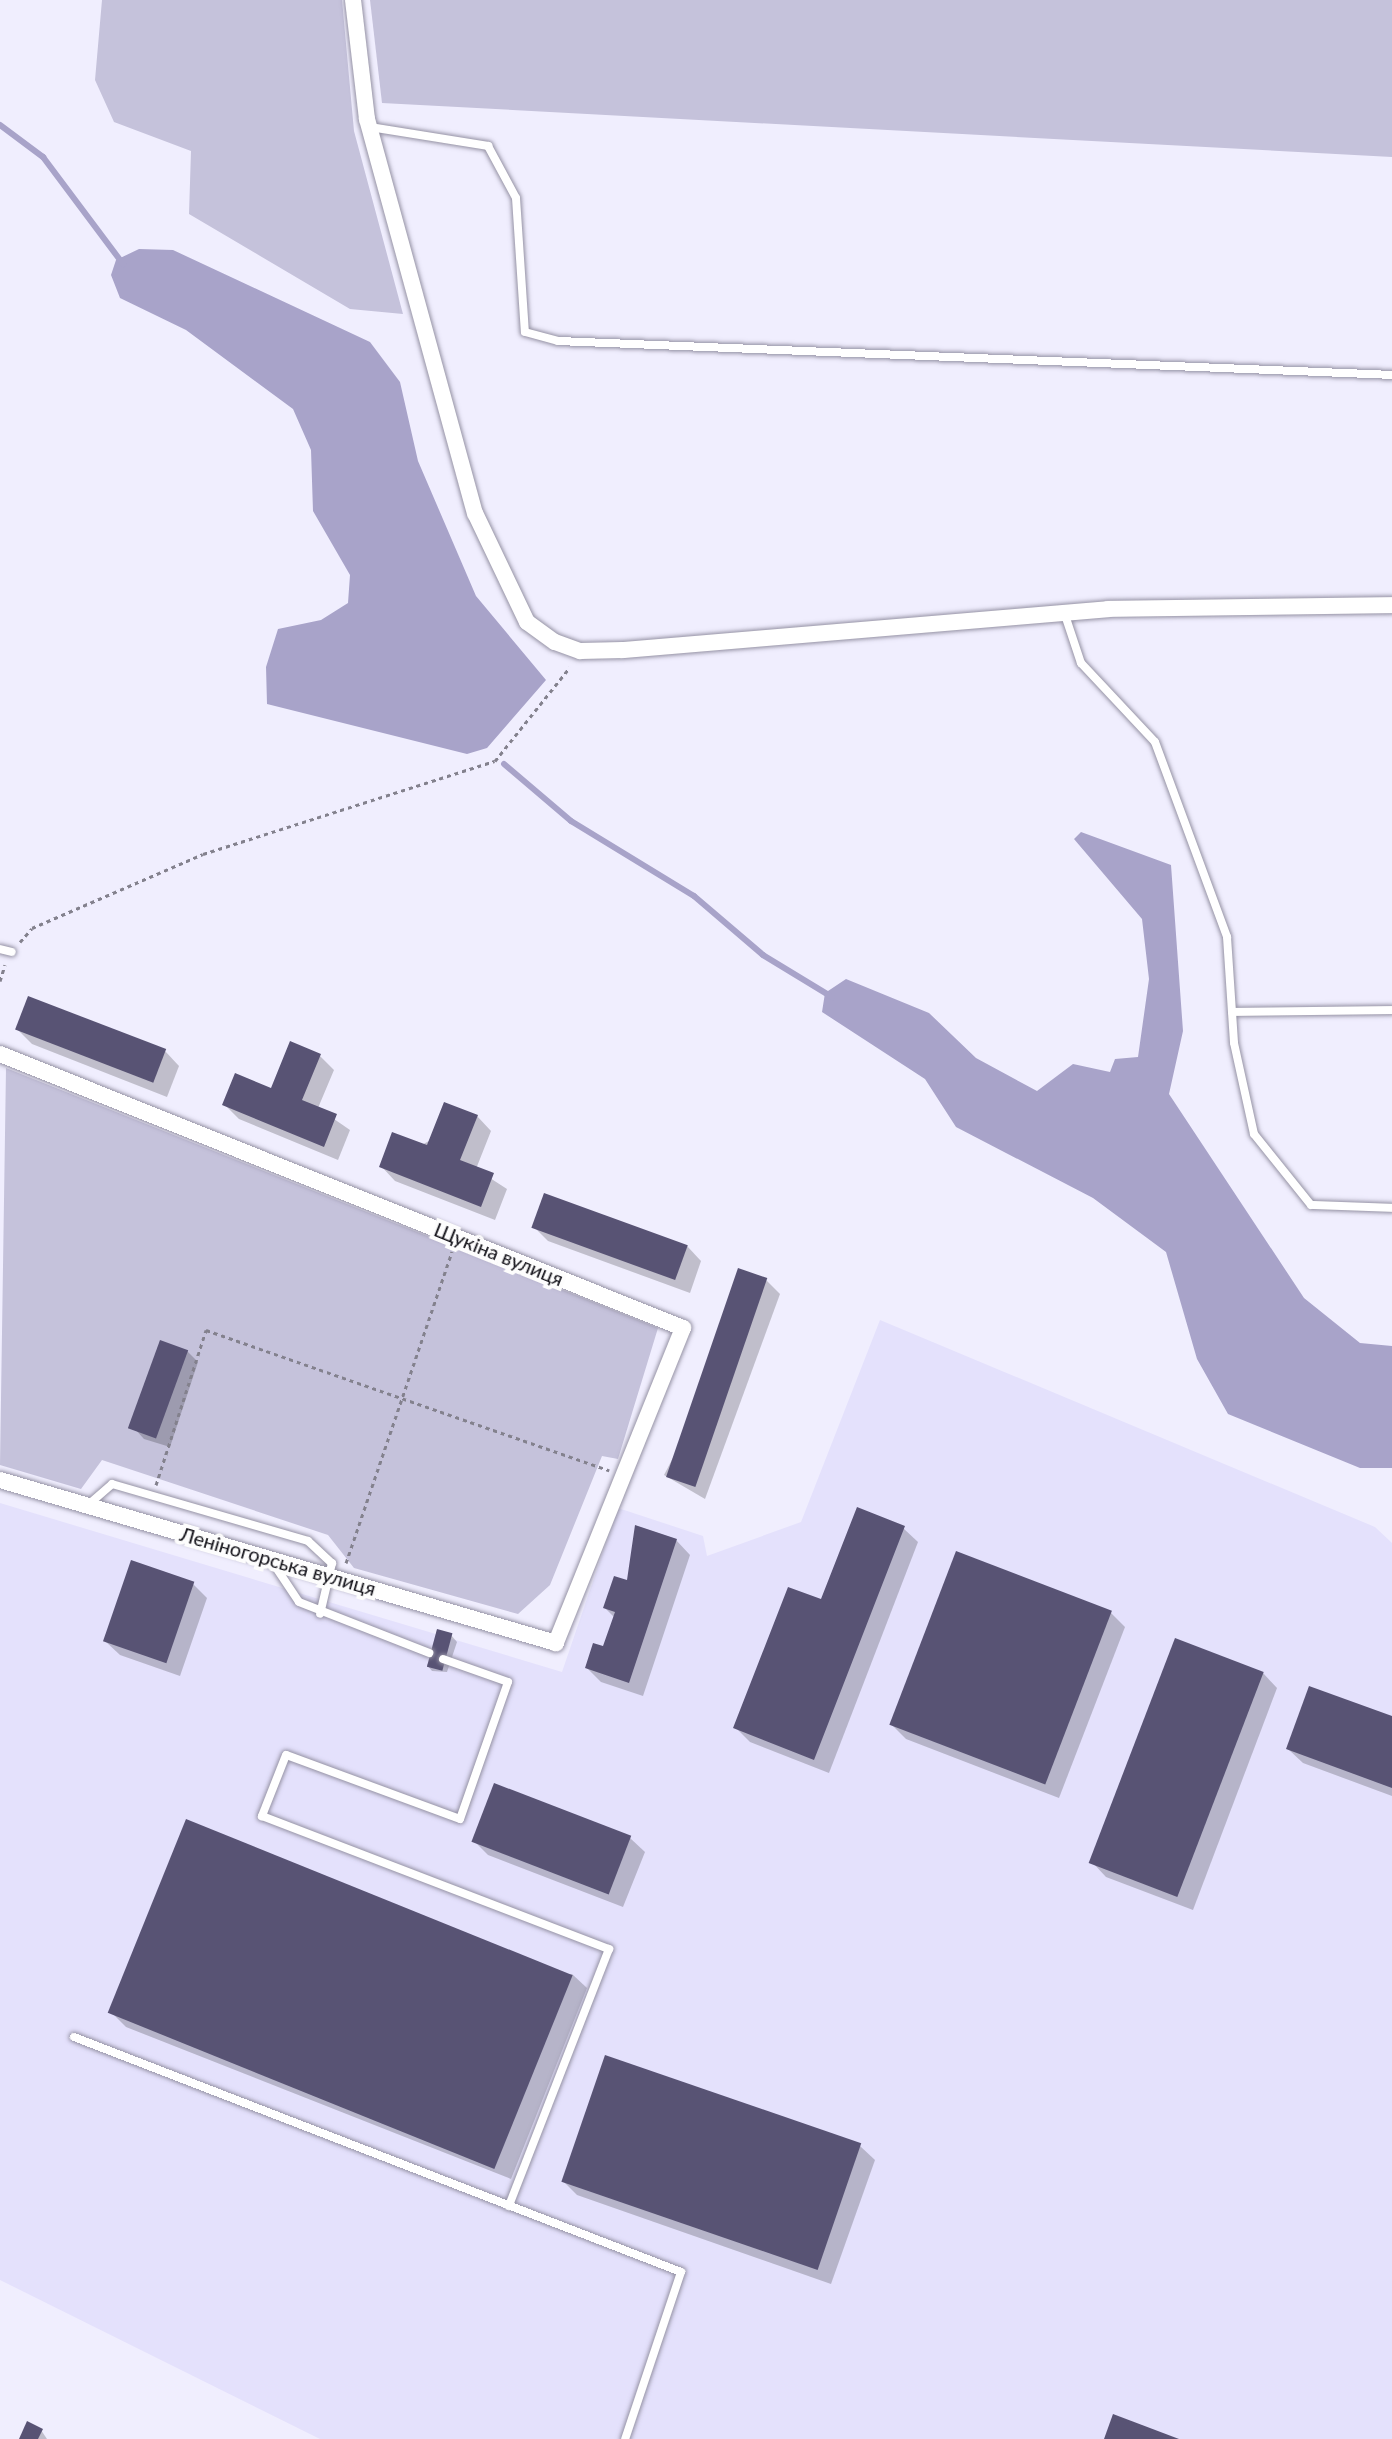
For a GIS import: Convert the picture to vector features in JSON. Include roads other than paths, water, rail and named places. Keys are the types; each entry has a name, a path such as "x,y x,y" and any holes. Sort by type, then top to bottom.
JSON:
{"street":[{"path":"353,0 369,127 475,513 527,622 580,651 1064,612 1392,605"},
{"name":"Щукіна вулиця","path":"0,1054 683,1328 556,1643"},
{"name":"Леніногорська вулиця","path":"0,1480 556,1643"}],"lane":[{"path":"369,127 488,146 516,198 525,332 558,341 1392,375"},
{"path":"1064,612 1081,663 1155,742 1227,937 1232,1012 1254,1134 1278,1168 1311,1205 1392,1208"},
{"path":"0,949 12,952"},
{"path":"1232,1012 1392,1010"},
{"path":"88,1505 112,1484 308,1541 332,1563 336,1579 320,1614"},
{"path":"270,1560 285,1591 320,1614 429,1653"},
{"path":"443,1659 508,1682 460,1819 286,1755 262,1816 609,1949 509,2206"},
{"path":"74,2037 681,2272 625,2439"}],"waterway":[{"path":"0,125 43,157 123,264"},
{"path":"504,764 571,821 694,896 763,955 832,997"}]}
